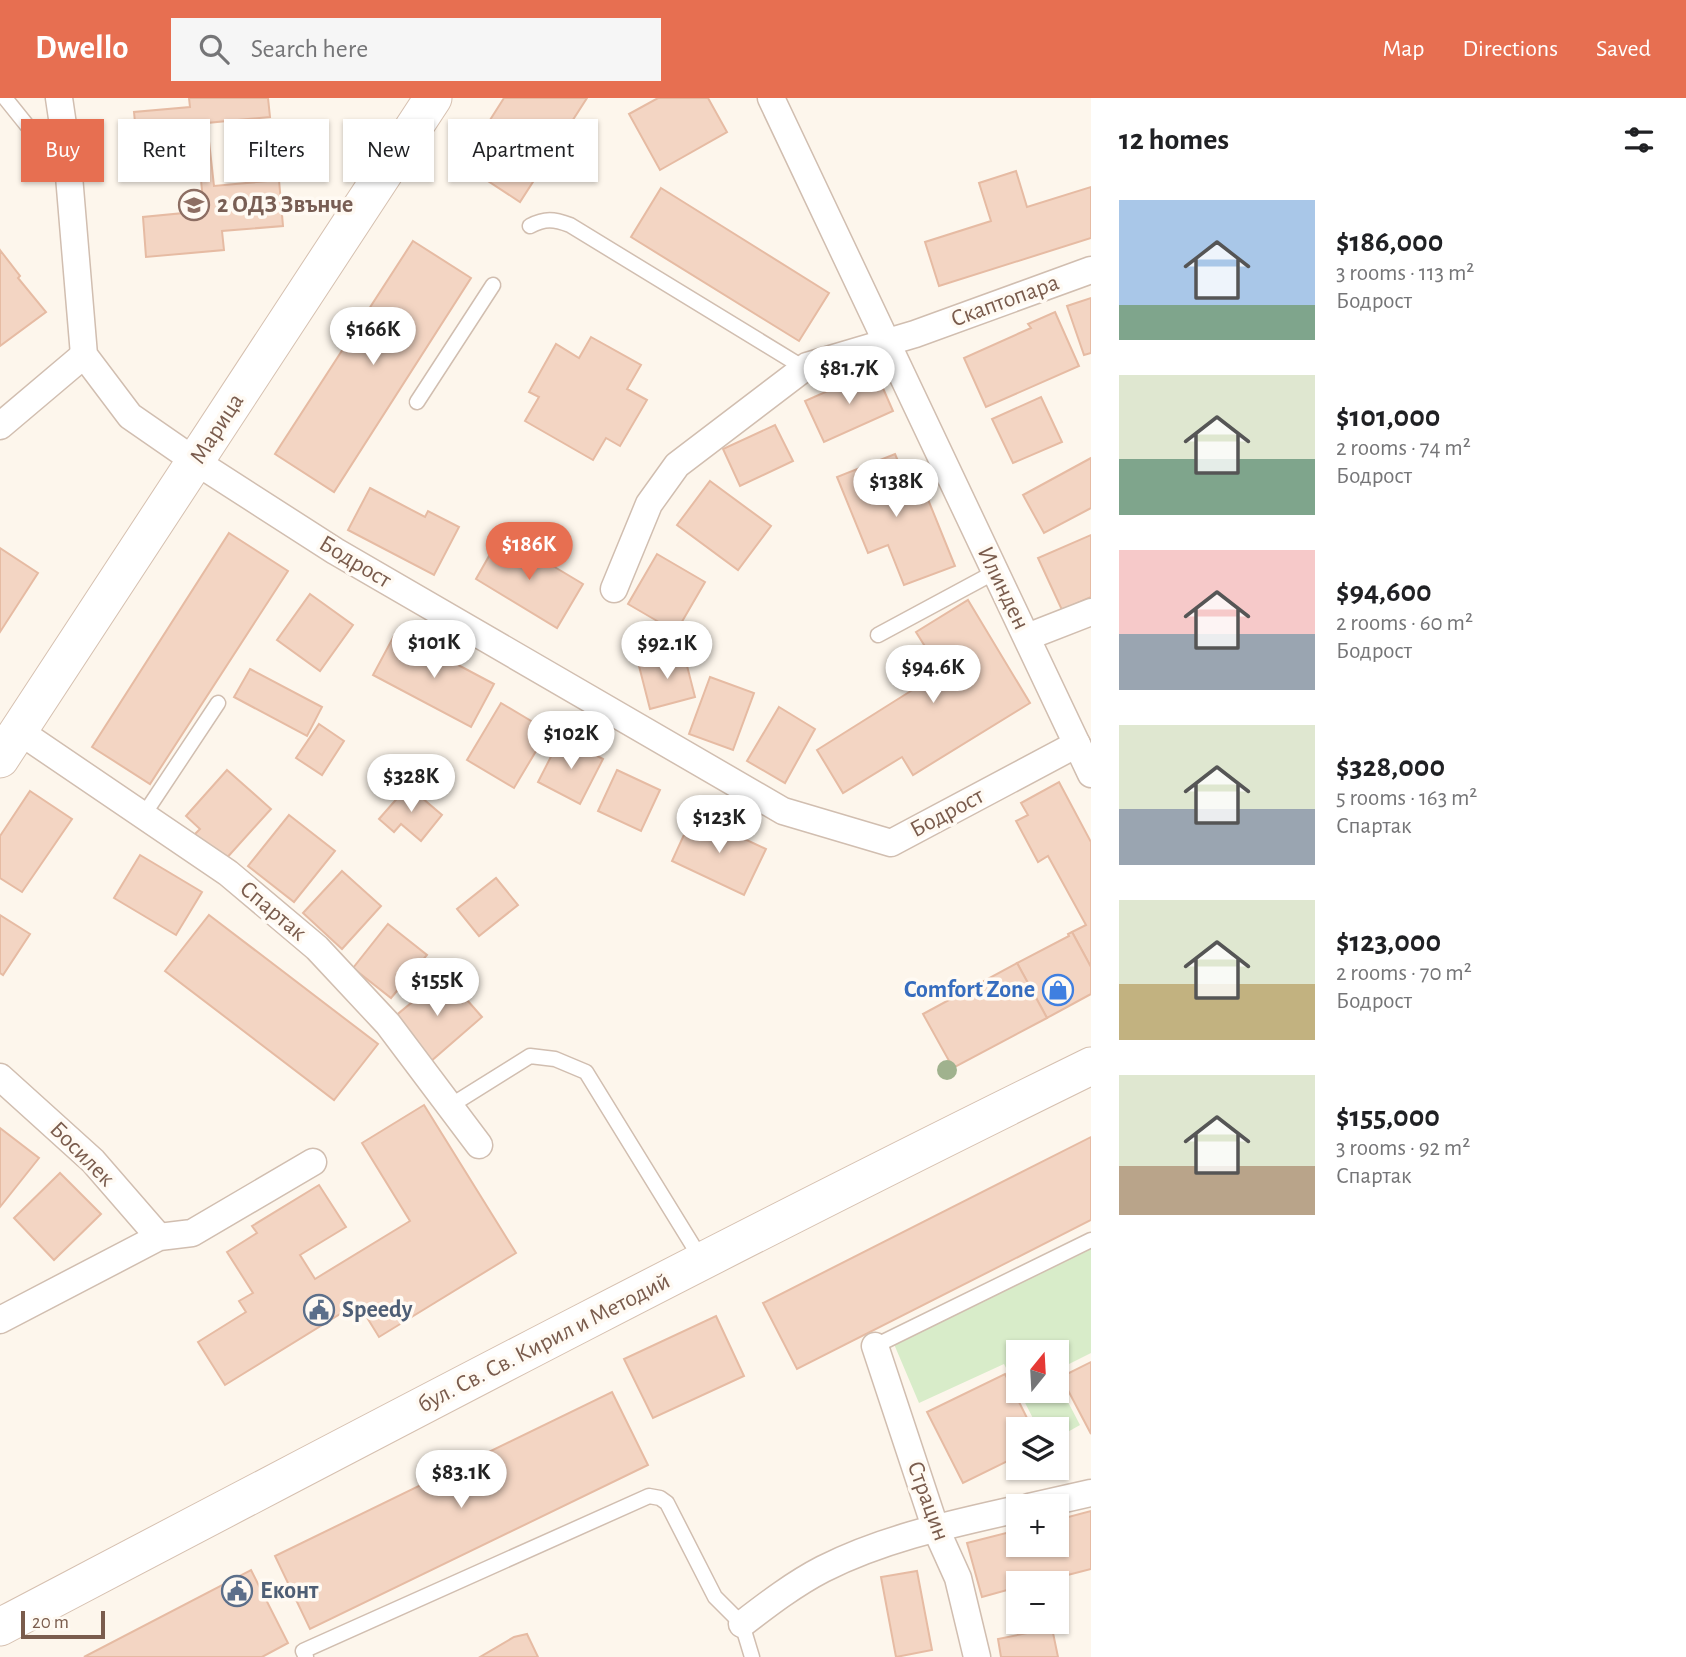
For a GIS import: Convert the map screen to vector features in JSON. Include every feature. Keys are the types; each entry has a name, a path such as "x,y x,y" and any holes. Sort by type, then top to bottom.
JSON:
{"street":[{"path":"60,98 63,119"},
{"name":"Марица","path":"9,745 433,98"},
{"name":"Илинден","path":"771,98 1091,774"},
{"path":"0,426 84,355 70,182"},
{"name":"Скаптопара","path":"614,589 649,504 677,466 804,368 886,343 1091,270"},
{"name":"Бодрост","path":"84,355 130,416 195,461 335,551 783,811 891,843 1077,744"},
{"path":"1027,637 1091,612"},
{"name":"Спартак","path":"9,745 143,816 228,873 317,948 388,1024 480,1145"},
{"name":"бул. Св. Св. Кирил и Методий","path":"0,1627 571,1328 1091,1066"},
{"name":"Босилек","path":"0,1077 93,1161 159,1237"},
{"path":"0,1320 159,1237 192,1233 313,1162"},
{"name":"Страцин","path":"874,1346 935,1527 958,1578 977,1657"},
{"path":"1069,1498 1091,1493"},
{"path":"742,1624 789,1589 822,1569 859,1553 935,1527 1006,1512"}],"lane":[{"path":"5,98 22,119"},
{"path":"530,226 540,220 553,219 570,225 804,368"},
{"path":"417,402 493,285"},
{"path":"878,635 995,572"},
{"path":"143,816 218,703"},
{"path":"450,1106 530,1056 555,1059 586,1072 703,1262"},
{"path":"874,1346 1091,1240"},
{"path":"306,1657 303,1651 649,1496 660,1498 667,1503 715,1597 742,1624 752,1657"}],"green space":[{"path":"1091,1241 1091,1353 1069,1364 1069,1340 1006,1340 1006,1368 1004,1364 919,1403 891,1337"},
{"path":"1026,1404 1069,1404 1080,1425 1069,1431 1069,1417 1032,1417"}],"building":[{"path":"189,98 268,98 270,117 224,119 224,121 210,123 210,119 135,119 134,112 190,107"},
{"path":"504,98 587,98 573,119 491,119"},
{"path":"658,98 708,98 727,132 660,170 629,114"},
{"path":"210,150 214,186 279,182 283,226 222,231 224,250 146,257 143,217 204,211 201,182 210,182"},
{"path":"1016,171 1027,207 1091,187 1091,238 939,286 925,242 991,221 979,183"},
{"path":"489,182 533,182 520,202"},
{"path":"661,188 829,293 799,341 631,237"},
{"path":"413,241 471,278 334,492 275,454"},
{"path":"0,250 20,276 18,278 46,312 0,346"},
{"path":"1091,298 1091,353 1084,355 1067,306"},
{"path":"1055,312 1079,366 986,407 964,358 1031,328 1028,324"},
{"path":"591,337 641,365 627,389 647,400 620,446 606,438 593,460 525,421 539,397 529,392 556,344 579,358"},
{"path":"875,370 893,411 824,442 805,401"},
{"path":"1041,397 1062,442 1013,463 992,419"},
{"path":"775,425 793,461 740,486 723,449"},
{"path":"895,454 911,492 923,487 955,566 904,585 888,545 868,553 837,477"},
{"path":"1091,458 1091,508 1044,533 1023,495"},
{"path":"710,481 771,526 738,570 677,525"},
{"path":"370,488 425,517 428,511 459,527 434,575 348,530"},
{"path":"229,533 288,571 150,784 92,747"},
{"path":"501,535 583,584 557,628 476,579"},
{"path":"1091,535 1091,597 1062,610 1038,558"},
{"path":"0,548 38,573 0,632"},
{"path":"657,554 705,582 676,632 628,604"},
{"path":"310,594 353,625 320,671 277,640"},
{"path":"968,600 1030,703 913,775 902,757 843,793 817,750 941,672 916,632"},
{"path":"396,632 494,684 471,727 373,675"},
{"path":"684,654 695,697 650,709 639,666"},
{"path":"250,669 322,707 307,736 234,697"},
{"path":"710,677 754,693 733,750 689,734"},
{"path":"501,703 548,731 514,788 467,760"},
{"path":"779,707 815,729 785,783 747,761"},
{"path":"319,724 344,741 322,775 296,758"},
{"path":"561,737 603,759 580,804 538,782"},
{"path":"227,770 271,809 224,861 194,835 200,829 186,816"},
{"path":"617,770 660,790 641,831 598,811"},
{"path":"1059,782 1091,842 1091,967 1072,932 1086,925 1048,856 1038,862 1016,821 1028,815 1021,803"},
{"path":"408,786 442,815 421,841 401,824 394,832 379,819"},
{"path":"30,791 72,819 22,892 0,878 0,836"},
{"path":"289,815 335,851 294,902 248,866"},
{"path":"693,815 766,849 744,895 672,861"},
{"path":"140,855 202,892 176,935 114,898"},
{"path":"342,871 381,906 342,949 303,913"},
{"path":"496,878 518,905 479,936 457,909"},
{"path":"0,915 30,934 3,975 0,973"},
{"path":"209,915 378,1044 334,1100 165,971"},
{"path":"388,924 427,955 391,998 353,968"},
{"path":"1072,932 1091,967 1091,994 1047,1018 1017,963"},
{"path":"1017,963 1047,1018 953,1068 923,1014"},
{"path":"445,975 482,1017 430,1062 393,1018"},
{"path":"424,1105 516,1253 379,1337 358,1303 225,1385 198,1342 246,1312 239,1301 253,1293 227,1252 257,1233 252,1226 319,1185 346,1227 300,1255 315,1279 410,1221 362,1143"},
{"path":"0,1128 39,1158 0,1207"},
{"path":"1091,1137 1091,1220 797,1369 763,1303"},
{"path":"60,1173 101,1214 54,1260 14,1218"},
{"path":"716,1316 744,1376 653,1418 624,1359"},
{"path":"1091,1362 1091,1434 1069,1392 1069,1373"},
{"path":"1005,1374 1006,1404 1020,1404 1026,1417 1006,1417 1006,1462 963,1483 927,1412"},
{"path":"612,1392 648,1465 310,1629 275,1556"},
{"path":"1091,1511 1091,1569 1069,1575 1069,1571 1006,1571 1006,1590 982,1597 967,1543 1006,1533 1006,1557 1069,1557 1069,1517"},
{"path":"251,1570 288,1643 262,1657 84,1657"},
{"path":"917,1571 932,1650 896,1657 881,1577"},
{"path":"527,1634 538,1657 480,1657 514,1637"},
{"path":"1023,1634 1053,1634 1058,1657 1001,1657 998,1639"}],"place":[{"name":"2 ОДЗ Звънче","path":"194,205"},
{"name":"Comfort Zone","path":"1058,990"},
{"name":"Speedy","path":"319,1310"},
{"name":"Еконт","path":"237,1591"}]}
